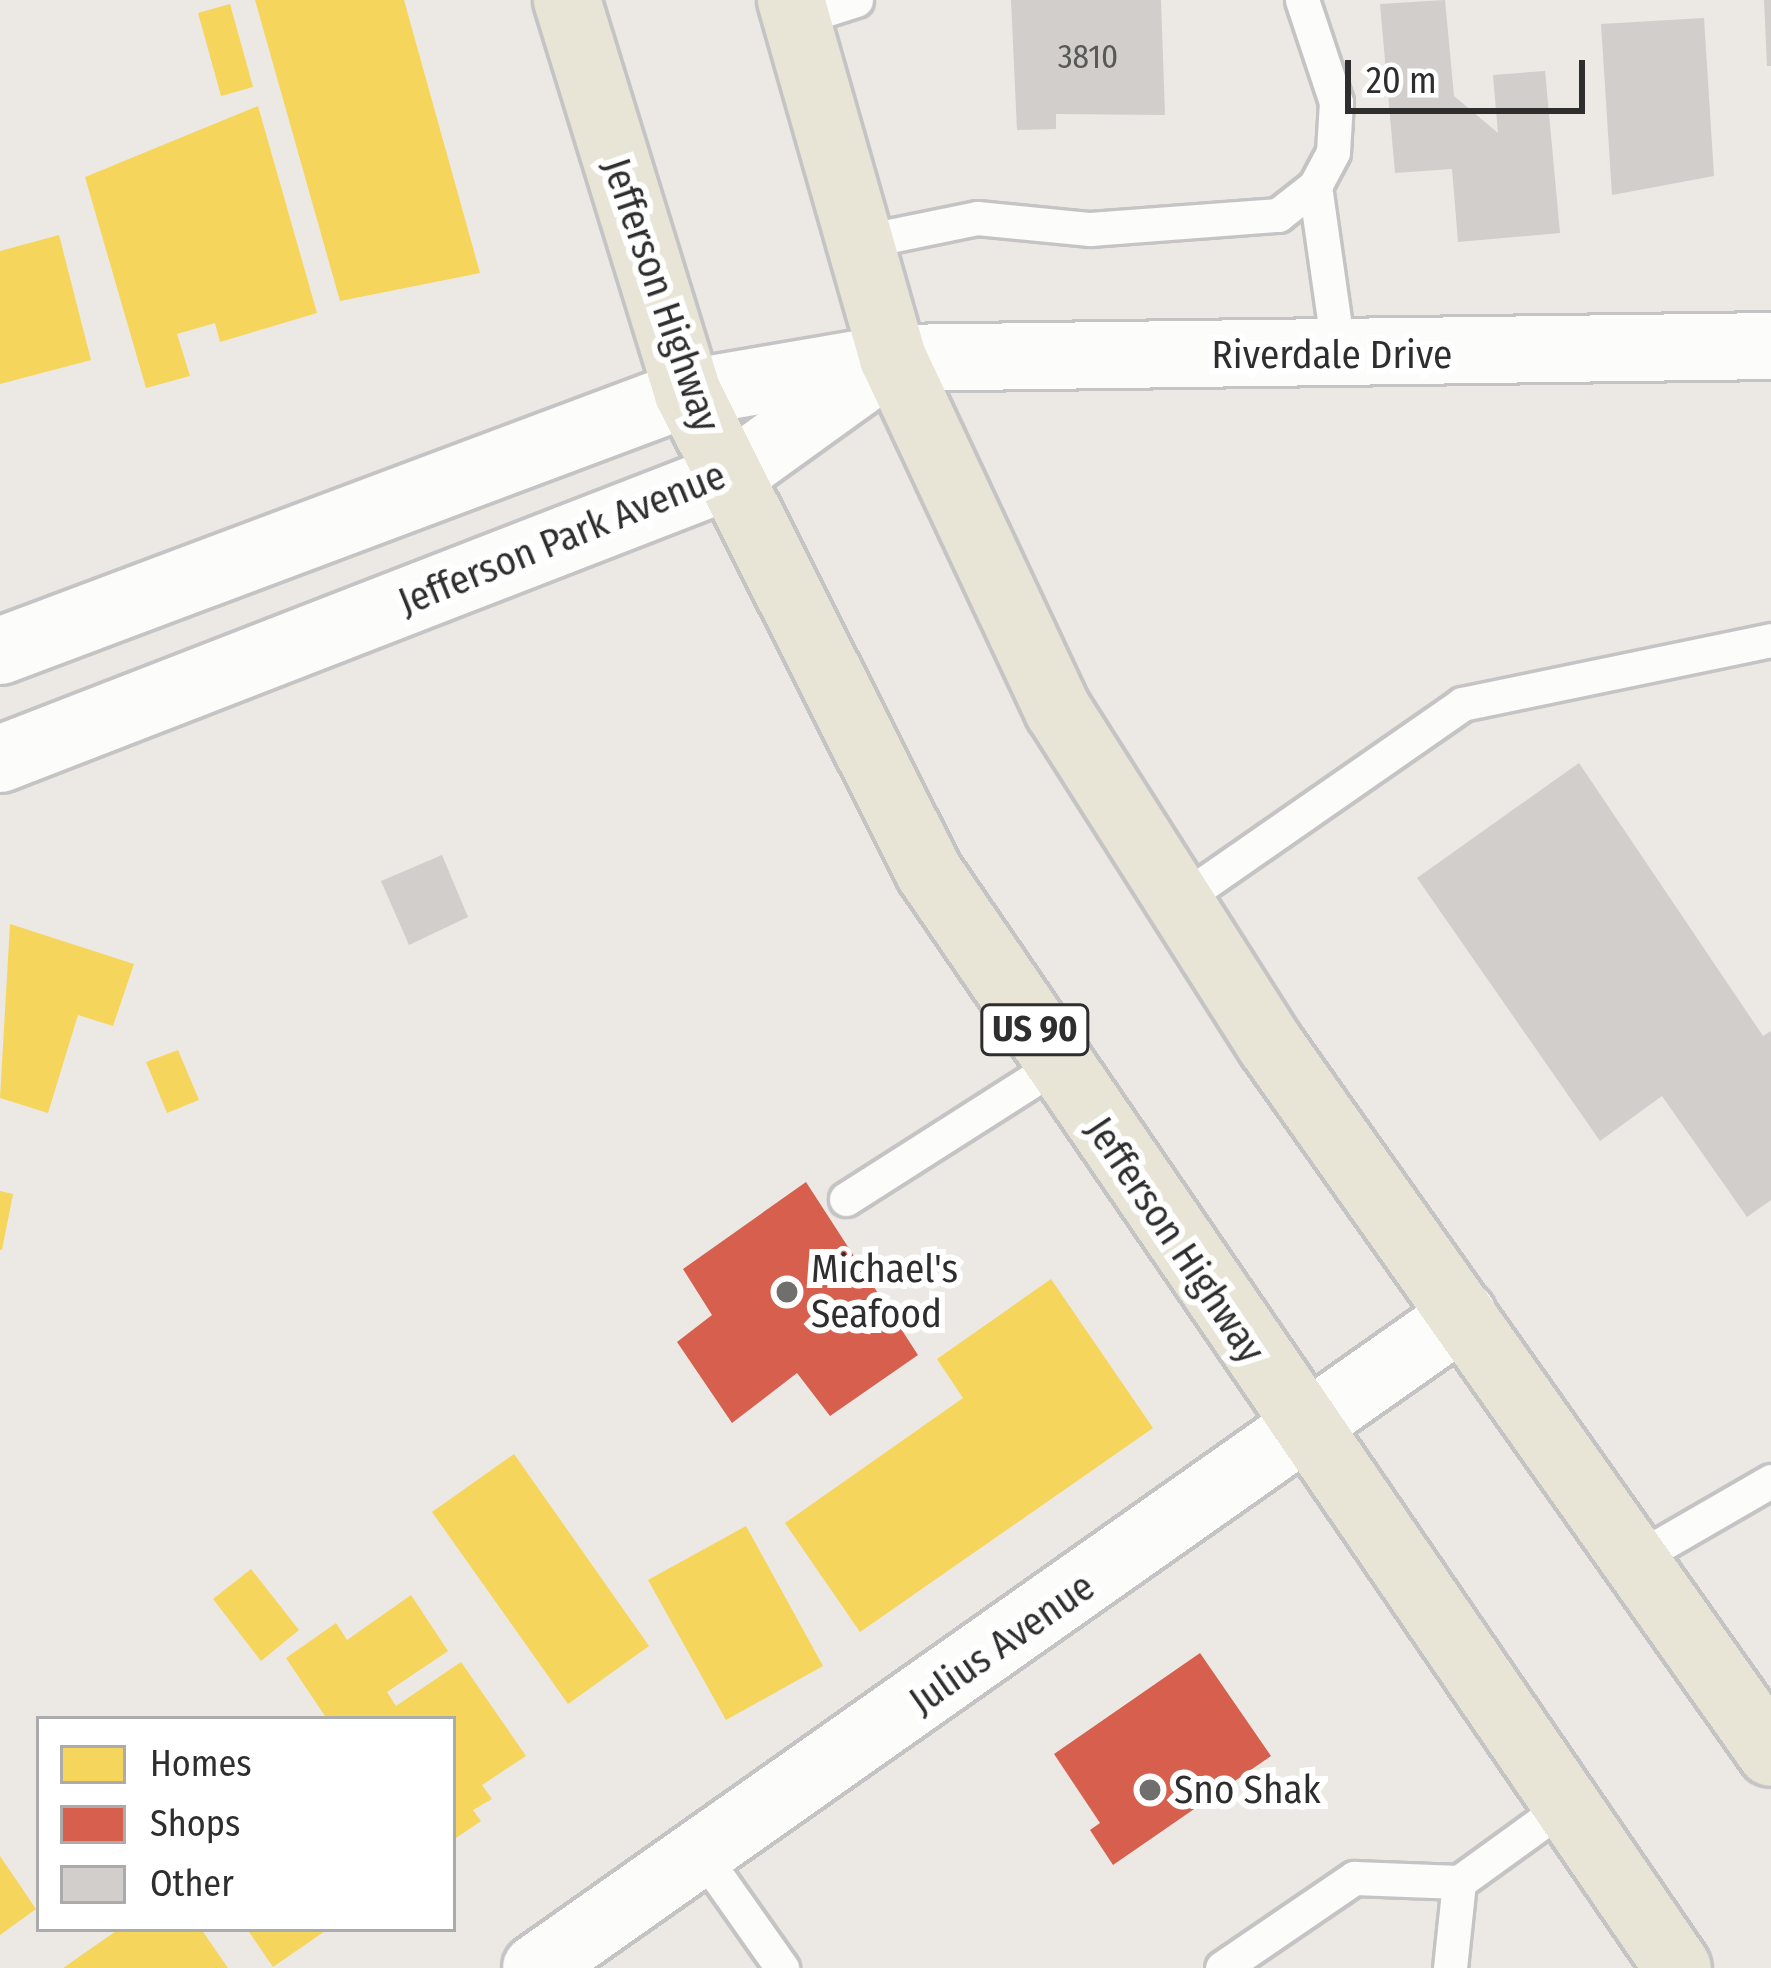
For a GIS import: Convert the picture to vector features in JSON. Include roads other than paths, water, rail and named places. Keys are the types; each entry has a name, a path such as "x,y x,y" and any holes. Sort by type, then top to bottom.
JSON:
{"main road":[{"name":"Jefferson Highway","path":"568,0 688,393 928,872 1305,1434 1678,1968"},
{"path":"814,6 860,242 893,358 1058,710 1179,901 1771,1753"}],"street":[{"name":"Riverdale Drive","path":"893,358 1771,346"},
{"path":"0,651 688,393 893,358"},
{"name":"Jefferson Park Avenue","path":"0,759 729,476 893,358"},
{"name":"Julius Avenue","path":"536,1968 1305,1434 1463,1315"}],"lane":[{"path":"860,242 977,218 1090,229 1235,224 1278,215 1315,187 1333,152 1336,102 1302,0"},
{"path":"1315,187 1339,355"},
{"path":"1179,901 1462,704 1771,640"},
{"path":"846,1199 1058,1064"},
{"path":"1634,1560 1771,1481"},
{"path":"1222,1968 1354,1878 1460,1882 1564,1806"},
{"path":"701,1853 782,1968"},
{"path":"1450,1968 1460,1882"}],"place":[{"name":"Michael's Seafood","path":"787,1292"},
{"name":"Sno Shak","path":"1150,1790"}]}
